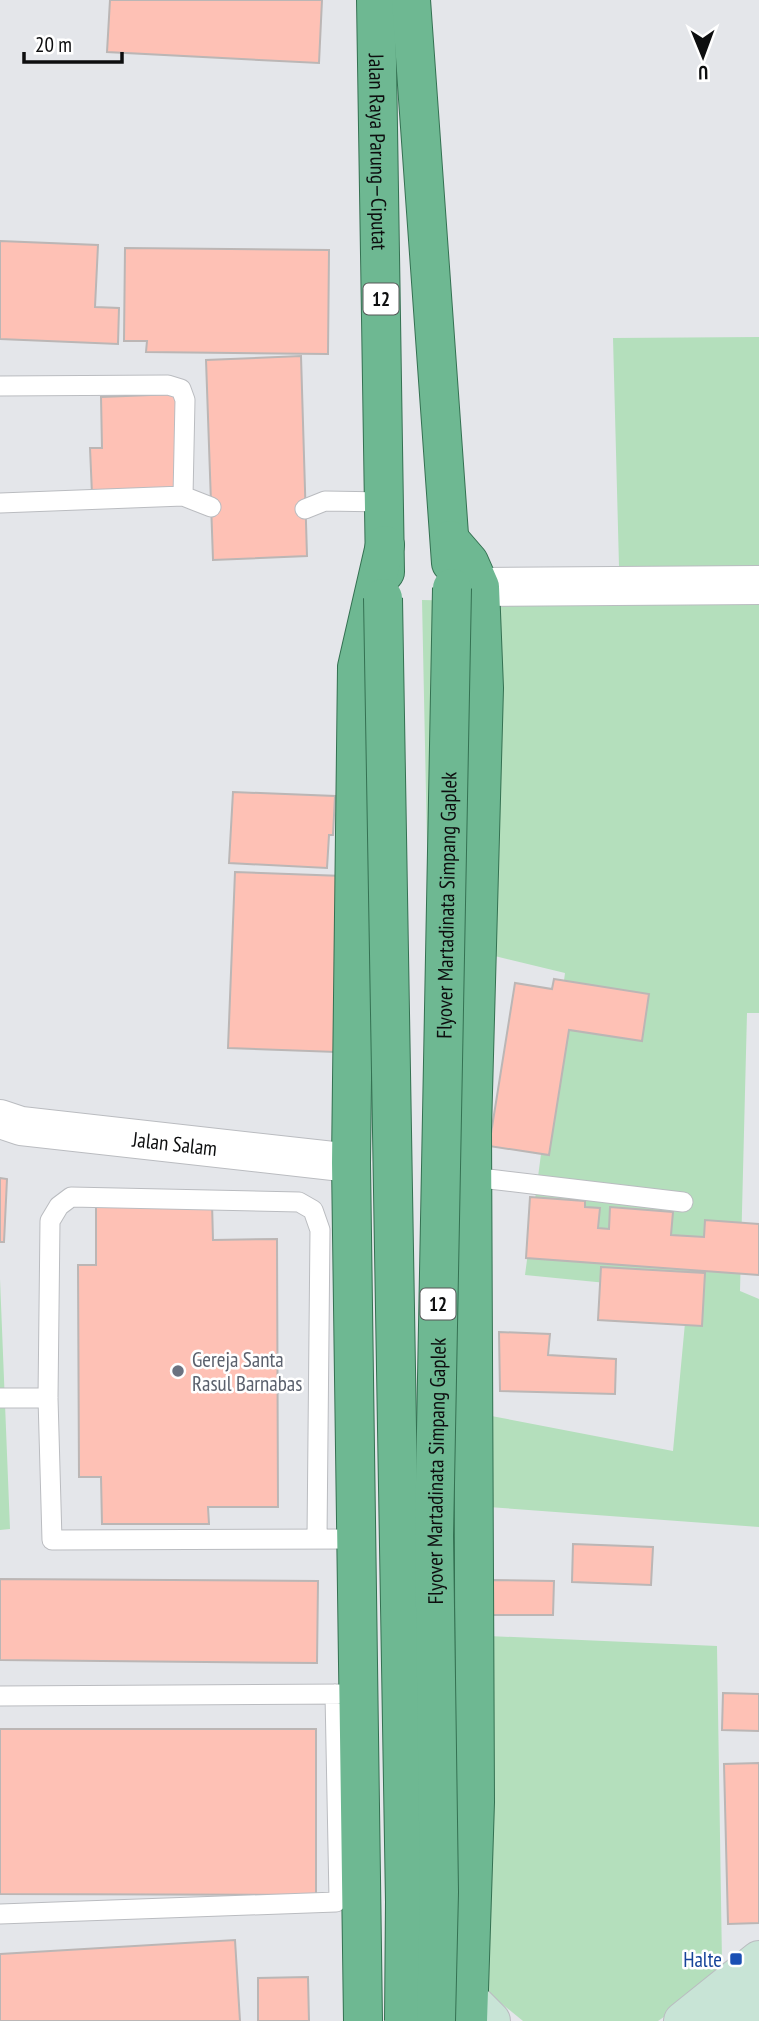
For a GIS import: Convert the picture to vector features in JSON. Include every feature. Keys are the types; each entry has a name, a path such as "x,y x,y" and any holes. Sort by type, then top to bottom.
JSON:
{"highway":[{"name":"Jalan Raya Parung—Ciputat","path":"376,0 385,502 383,598"},
{"name":"Jalan Raya Parung—Ciputat","path":"411,0 446,515 450,540 466,587"},
{"path":"385,545 357,667 351,1163 358,1539 347,1693 363,2007 419,2007 476,2013 472,1177 484,688 466,587"},
{"name":"Flyover Martadinata Simpang Gaplek","path":"436,2021 439,1892 434,1536 466,587"},
{"name":"Flyover Martadinata Simpang Gaplek","path":"383,598 405,1874 404,2021"}],"main road":[{"path":"683,2021 759,1960"},
{"path":"732,2021 759,1999"}],"street":[{"path":"466,587 759,585"},
{"name":"Jalan Salam","path":"0,1119 21,1126 351,1163"}],"lane":[{"path":"0,386 168,385 181,389 185,400 183,496"},
{"path":"0,503 183,496 211,507"},
{"path":"305,509 325,500 385,502"},
{"path":"472,1177 683,1202"},
{"path":"317,1538 320,1230 313,1210 299,1202 71,1197 59,1206 50,1221 48,1398 52,1540 358,1539"},
{"path":"0,1398 48,1398"},
{"path":"0,1696 347,1693 339,1898 336,1902 0,1914"}],"green space":[{"path":"759,337 759,1013 747,1013 740,1291 759,1299 759,1527 488,1507 486,1415 673,1451 688,1291 525,1275 565,973 429,940 422,600 620,604 613,338"},
{"path":"0,1279 10,1529 0,1530"},
{"path":"488,1636 717,1646 722,1962 690,1999 658,2021 523,2021 485,1990"}],"building":[{"path":"110,0 322,0 319,63 107,52"},
{"path":"0,241 98,245 95,307 119,308 118,344 0,339"},
{"path":"125,248 329,250 328,354 146,352 147,341 124,341"},
{"path":"301,356 307,556 213,560 206,360"},
{"path":"176,394 179,491 92,494 90,448 102,448 101,397"},
{"path":"233,792 335,796 333,835 329,835 327,868 229,863"},
{"path":"235,872 343,876 336,1052 228,1048"},
{"path":"554,979 649,994 642,1041 569,1030 549,1155 489,1146 515,983 552,989"},
{"path":"0,1178 7,1179 4,1242 0,1242"},
{"path":"530,1197 585,1201 585,1207 600,1208 598,1228 609,1229 610,1207 673,1212 671,1235 704,1237 705,1220 759,1224 759,1275 526,1258"},
{"name":"Gereja Santa Rasul Barnabas","path":"212,1203 213,1240 277,1239 278,1507 208,1507 209,1524 102,1524 101,1477 79,1477 78,1265 96,1265 96,1204"},
{"path":"601,1267 705,1273 702,1326 598,1320"},
{"path":"499,1332 550,1334 548,1355 616,1359 615,1394 500,1391"},
{"path":"573,1544 653,1547 651,1585 572,1582"},
{"path":"0,1579 318,1581 317,1663 0,1660"},
{"path":"491,1580 554,1581 553,1615 490,1615"},
{"path":"723,1693 759,1694 759,1731 722,1730"},
{"path":"0,1729 316,1729 316,1895 0,1894"},
{"path":"759,1763 759,1923 728,1924 724,1764"},
{"path":"235,1940 240,2021 0,2021 0,1954"},
{"path":"308,1977 309,2021 258,2021 258,1978"}],"place":[{"name":"Gereja Santa Rasul Barnabas","path":"178,1371"},
{"name":"Halte","path":"736,1959"}]}
